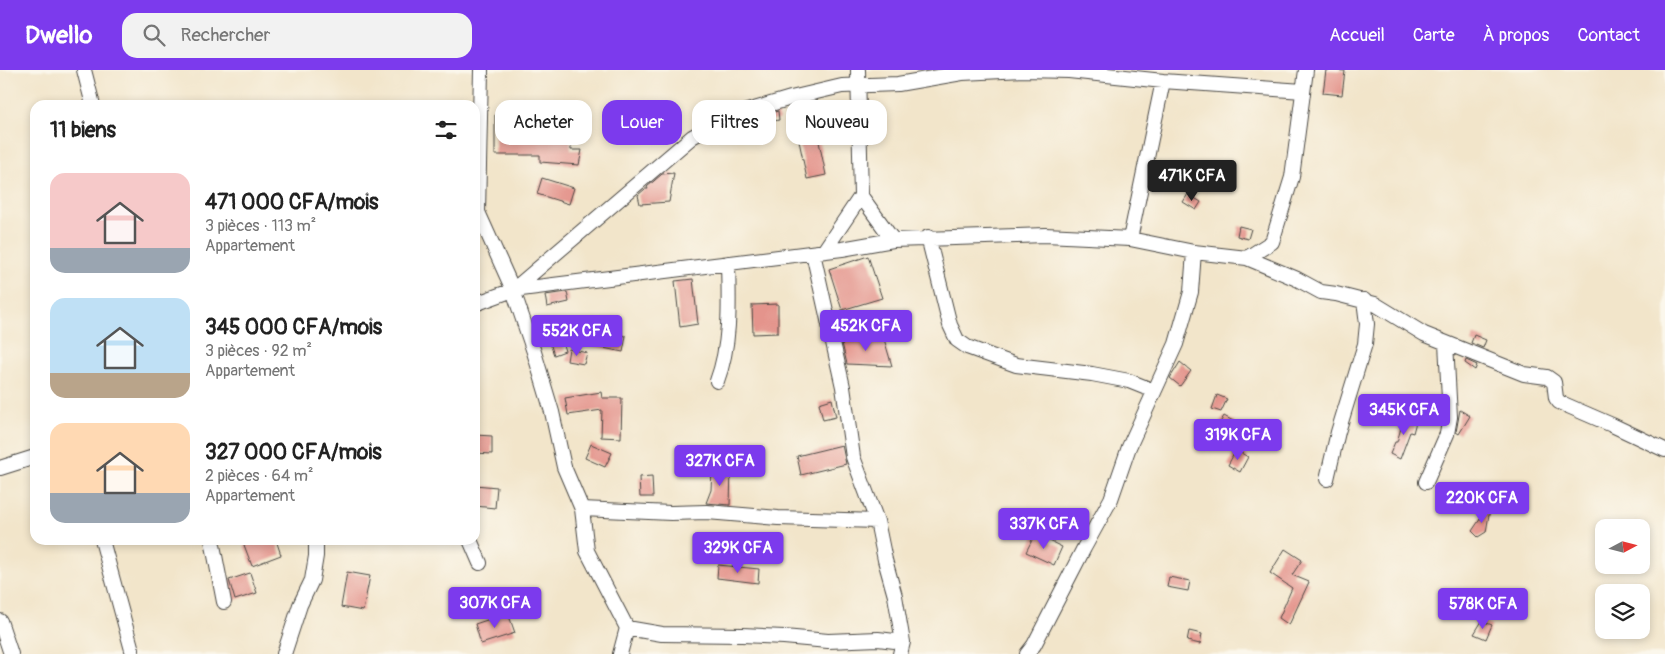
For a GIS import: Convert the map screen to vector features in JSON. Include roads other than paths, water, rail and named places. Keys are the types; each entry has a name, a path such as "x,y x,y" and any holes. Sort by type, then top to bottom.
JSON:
{"street":[{"path":"84,70 92,100"},
{"path":"480,100 481,70"},
{"path":"858,70 861,196 893,240"},
{"path":"513,290 692,137 727,117 799,96 842,86 859,87 898,84 962,73 1023,70 1069,71 1163,81 1178,76 1303,91"},
{"path":"1273,269 1272,242 1292,177 1306,70"},
{"path":"1130,239 1163,81"},
{"path":"627,628 662,634 751,635 828,641 878,639 902,648 895,596 877,521 853,457 843,387 818,252 861,196"},
{"path":"480,220 513,290 534,352 547,395 564,467 582,509 587,551 627,628 620,654"},
{"path":"480,302 513,290 818,252 893,240 1045,235 1130,239 1194,252 1247,258 1321,292 1364,300 1375,304 1424,334 1524,374 1547,377 1554,382 1556,398 1559,402 1665,450"},
{"path":"928,238 950,325 956,340 967,347 1016,365 1092,374 1129,381 1154,391"},
{"path":"1247,258 1272,242"},
{"path":"1027,654 1034,645 1111,499 1129,447 1176,344 1191,292 1194,252"},
{"path":"717,381 723,365 729,309 728,263"},
{"path":"1327,479 1338,432 1365,344 1367,324 1364,300"},
{"path":"1426,482 1447,434 1450,417 1446,343"},
{"path":"0,468 30,459"},
{"path":"582,509 639,512 707,512 778,518 877,521"},
{"path":"103,545 132,650"},
{"path":"213,545 224,602"},
{"path":"284,654 300,605 312,580 316,545"},
{"path":"472,545 480,564"},
{"path":"0,621 11,654"}]}
